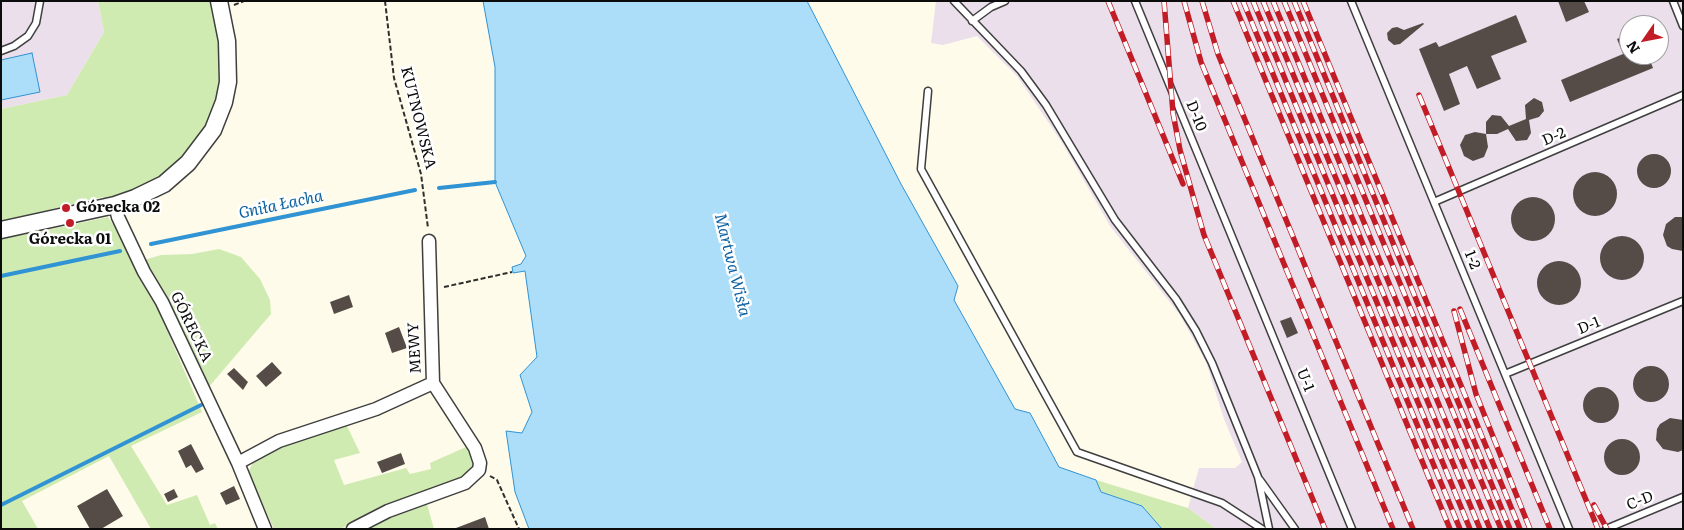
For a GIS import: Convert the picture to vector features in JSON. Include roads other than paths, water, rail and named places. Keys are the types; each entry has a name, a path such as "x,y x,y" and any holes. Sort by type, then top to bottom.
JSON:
{"street":[{"path":"1,230 115,205 164,184 188,163 213,130 224,102 230,65 219,1"},
{"name":"GÓRECKA","path":"115,205 118,218 144,272 162,302 238,463 266,529"},
{"name":"MEWY","path":"353,529 388,511 457,487 470,480 479,470 480,464 474,448 433,383 429,241"},
{"path":"238,463 279,441 376,409 433,383"}],"lane":[{"path":"1,51 14,46 28,36 36,23 40,1"},
{"path":"954,1 1021,71 1046,105 1116,220 1176,299 1196,331 1212,363 1258,477 1269,529"},
{"path":"972,21 991,7 1005,1"},
{"name":"D-10","path":"1135,1 1234,240"},
{"name":"1-2","path":"1352,1 1569,529"},
{"path":"1672,1 1683,26"},
{"path":"928,91 921,169 1077,452 1222,503 1262,529"},
{"name":"D-2","path":"1434,202 1683,95"},
{"name":"U-1","path":"1234,240 1352,529"},
{"name":"D-1","path":"1505,374 1683,301"},
{"path":"1258,477 1295,529"},
{"name":"C-D","path":"1606,529 1683,497"}],"water":[{"name":"Martwa Wisła","path":"483,1 807,1 901,184 958,286 954,300 1015,409 1030,413 1059,467 1096,480 1101,492 1142,506 1162,529 529,529 515,492 506,431 522,433 532,412 520,375 537,357 525,271 513,273 512,267 521,264 526,256 495,182 495,67"},
{"path":"32,53 40,92 1,100 1,60"}],"waterway":[{"name":"Gniła Łacha","path":"439,188 495,182"},
{"name":"Gniła Łacha","path":"151,244 415,190"},
{"name":"Gniła Łacha","path":"1,276 120,251"},
{"path":"1,505 201,405"}],"railway":[{"path":"1108,1 1183,184"},
{"path":"1164,1 1173,113 1180,150 1204,235 1325,529"},
{"path":"1184,1 1201,62 1393,529"},
{"path":"1202,1 1218,54 1413,529"},
{"path":"1233,1 1450,529"},
{"path":"1243,1 1460,529"},
{"path":"1253,1 1470,529"},
{"path":"1263,1 1480,529"},
{"path":"1273,1 1490,529"},
{"path":"1284,1 1501,529"},
{"path":"1294,1 1510,529"},
{"path":"1303,1 1520,529"},
{"path":"1419,95 1598,529"},
{"path":"1460,309 1550,529"},
{"path":"1454,311 1476,394 1530,529"},
{"path":"1594,505 1607,529"}],"place":[{"name":"Górecka 02","path":"66,208"},
{"name":"Górecka 01","path":"70,223"}]}
